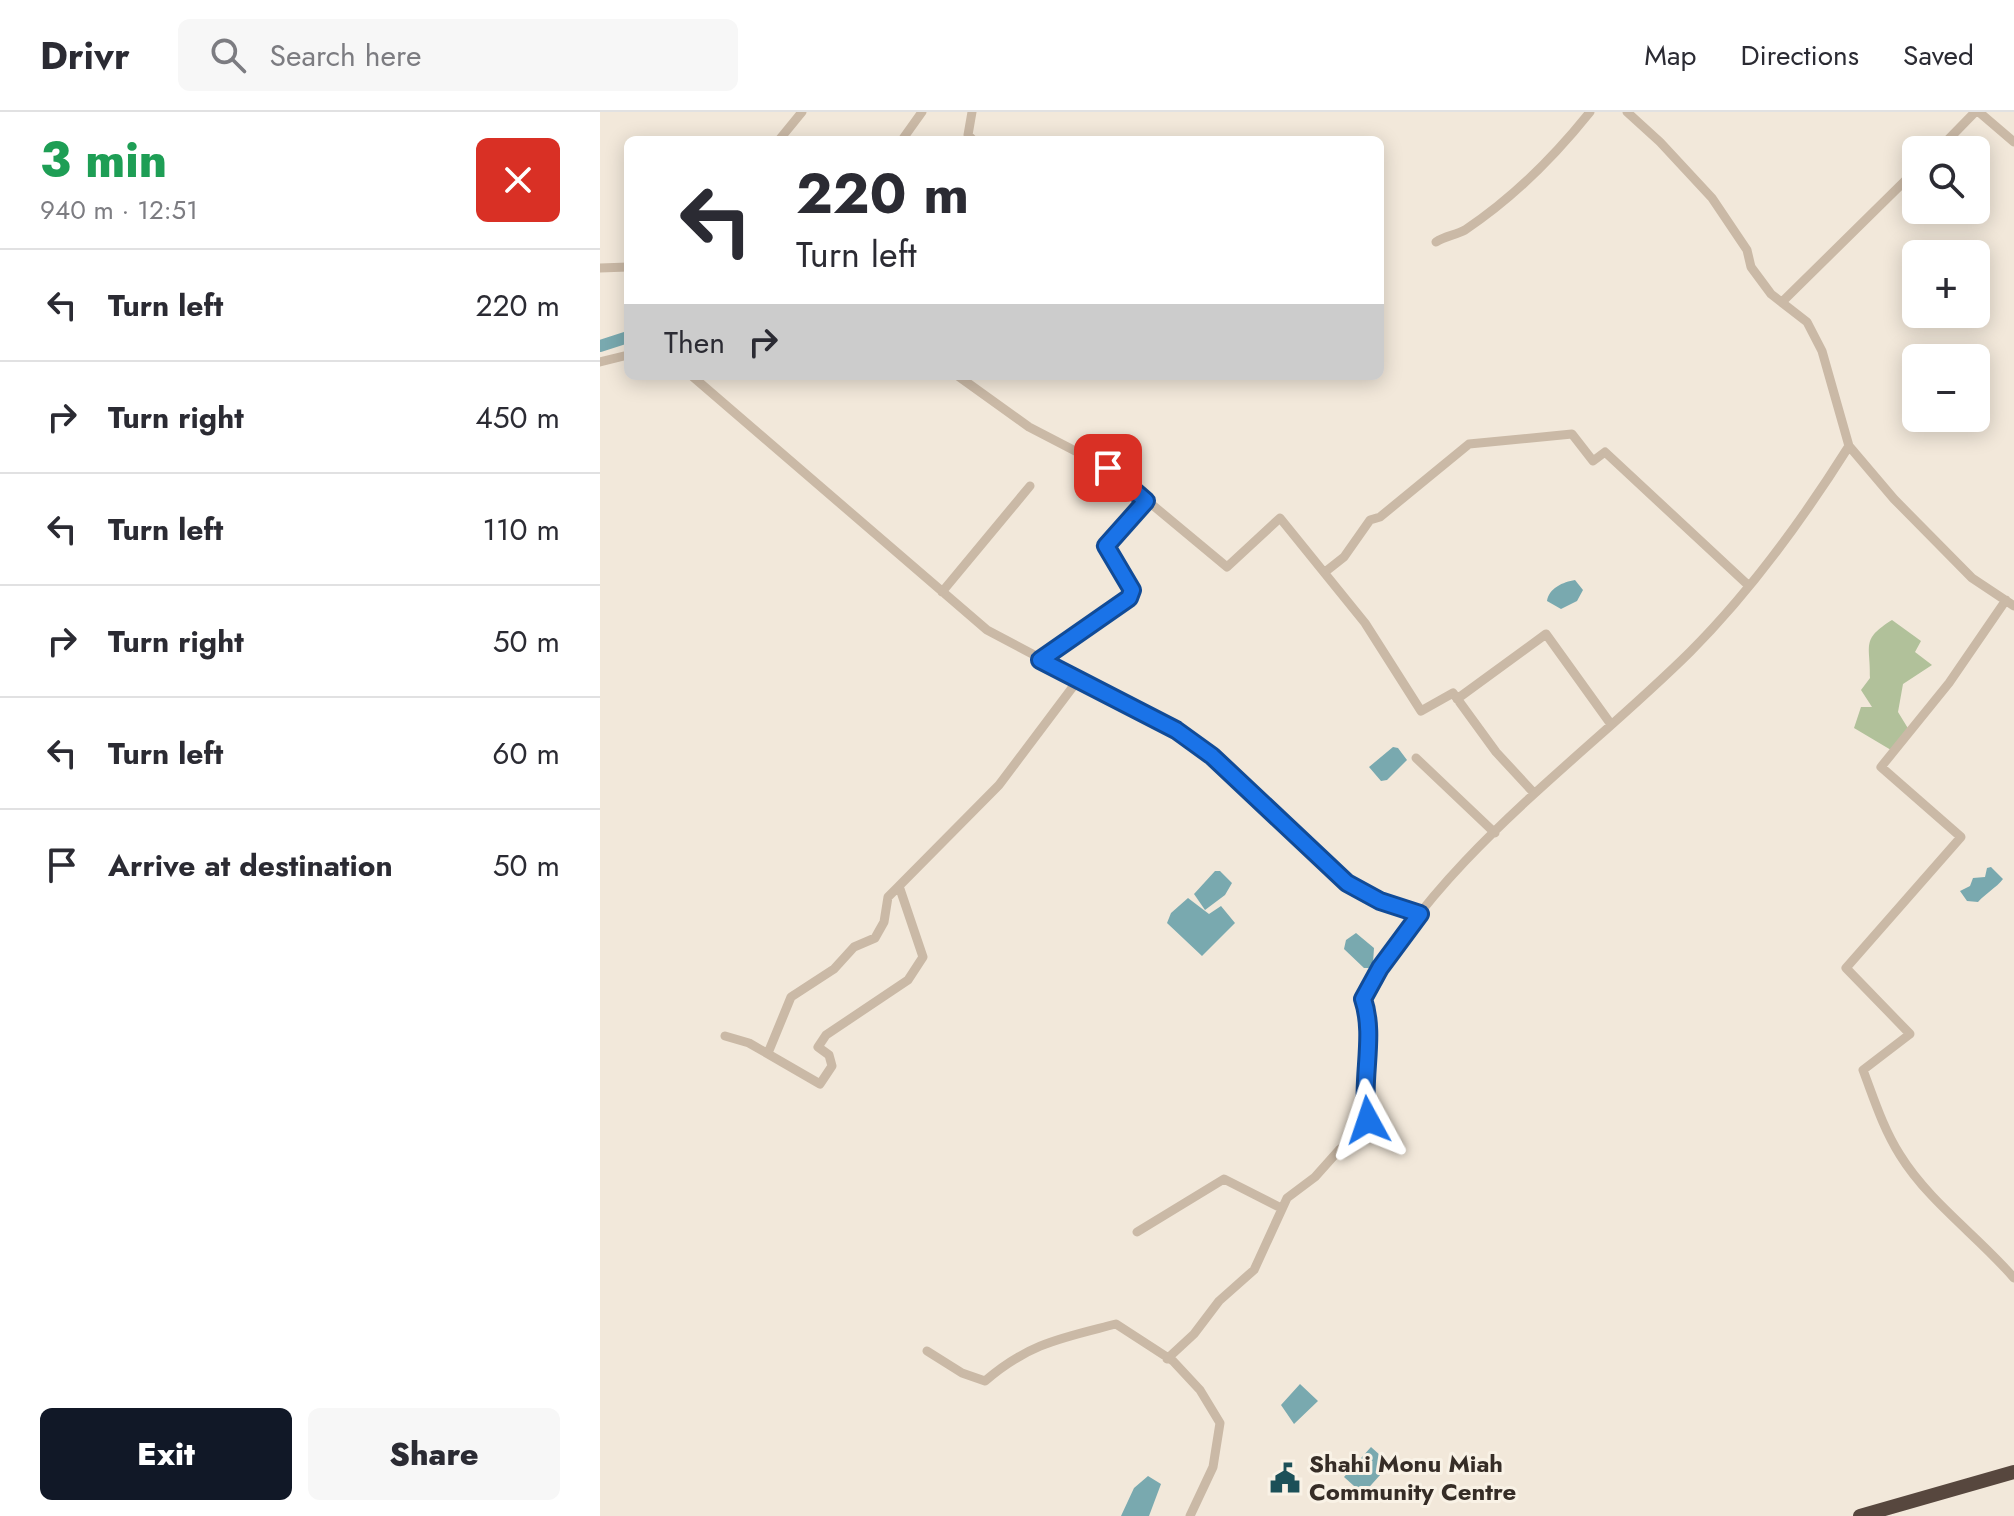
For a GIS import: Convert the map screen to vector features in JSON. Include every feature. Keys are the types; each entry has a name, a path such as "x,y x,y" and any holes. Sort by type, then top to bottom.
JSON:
{"highway":[{"path":"1865,1515 2014,1472"}],"street":[{"path":"782,136 802,112"},
{"path":"905,136 922,112"},
{"path":"969,136 972,112"},
{"path":"1436,242 1461,233 1500,205 1538,172 1553,150 1590,112"},
{"path":"1627,112 1712,198 1747,250 1751,267 1782,302 1807,322 1822,351 1849,446 1894,499 1972,578 2010,603 1881,767 1961,837 1846,968 1910,1034 1863,1070 1894,1144 1921,1184 2014,1278"},
{"path":"1952,136 1977,112 2014,142"},
{"path":"1782,302 1902,184"},
{"path":"600,268 624,267"},
{"path":"600,362 624,356"},
{"path":"697,380 987,630 1176,730 1212,756 1347,883 1380,901 1420,914"},
{"path":"964,380 1029,427 1108,468 1227,567 1280,518 1365,623 1421,711 1453,693 1496,752 1533,792"},
{"path":"1325,572 1344,557 1370,520 1380,517 1469,444 1572,434 1593,461 1605,452 1748,585"},
{"path":"1167,1359 1194,1334 1219,1301 1254,1270 1287,1198 1315,1177 1340,1149 1367,1133 1364,1100 1369,1016 1363,999 1380,968 1420,914 1533,792 1691,651 1798,527 1849,446"},
{"path":"942,592 1030,486"},
{"path":"1040,660 1129,598 1132,590 1106,546 1146,501"},
{"path":"1457,699 1546,634 1610,723"},
{"path":"768,1053 791,997 834,969 854,947 875,938 884,922 888,897 999,785 1078,680"},
{"path":"1416,758 1495,833"},
{"path":"725,1036 768,1053 820,1084 832,1066 829,1055 818,1047 826,1035 908,980 923,957 899,886"},
{"path":"1137,1232 1224,1179 1281,1208"},
{"path":"927,1351 962,1373 985,1381 1005,1364 1046,1340 1116,1324 1167,1359 1200,1390 1220,1423 1213,1467 1190,1516"}],"green space":[{"path":"1892,620 1921,641 1915,652 1932,665 1903,684 1898,712 1909,730 1891,750 1854,728 1861,707 1872,707 1861,690 1870,678 1871,638"}],"water":[{"path":"1575,580 1583,590 1577,601 1561,609 1547,601 1557,586"},
{"path":"1393,747 1398,748 1407,760 1387,780 1381,781 1369,767"},
{"path":"1991,867 2003,879 1978,902 1967,901 1960,891 1970,886 1973,878 1985,877 1987,868"},
{"path":"1215,871 1220,871 1232,883 1225,895 1205,910 1194,894"},
{"path":"1188,898 1209,914 1221,906 1235,923 1202,956 1167,923 1171,913"},
{"path":"1356,933 1374,948 1373,963 1369,968 1364,968 1344,949 1346,940"},
{"path":"1300,1384 1318,1401 1294,1424 1281,1405"},
{"path":"1371,1447 1390,1464 1363,1494 1344,1477"},
{"path":"1148,1476 1161,1484 1149,1516 1121,1516 1134,1488"}],"waterway":[{"path":"600,346 624,338"}],"place":[{"name":"Shahi Monu Miah Community Centre","path":"1285,1478"}],"route":[{"path":"1108,468 1146,501 1106,546 1132,590 1129,598 1040,660 1176,730 1212,756 1319,861 1347,883 1380,901 1420,914 1380,968 1363,999 1369,1016 1364,1100 1368,1120"}]}
